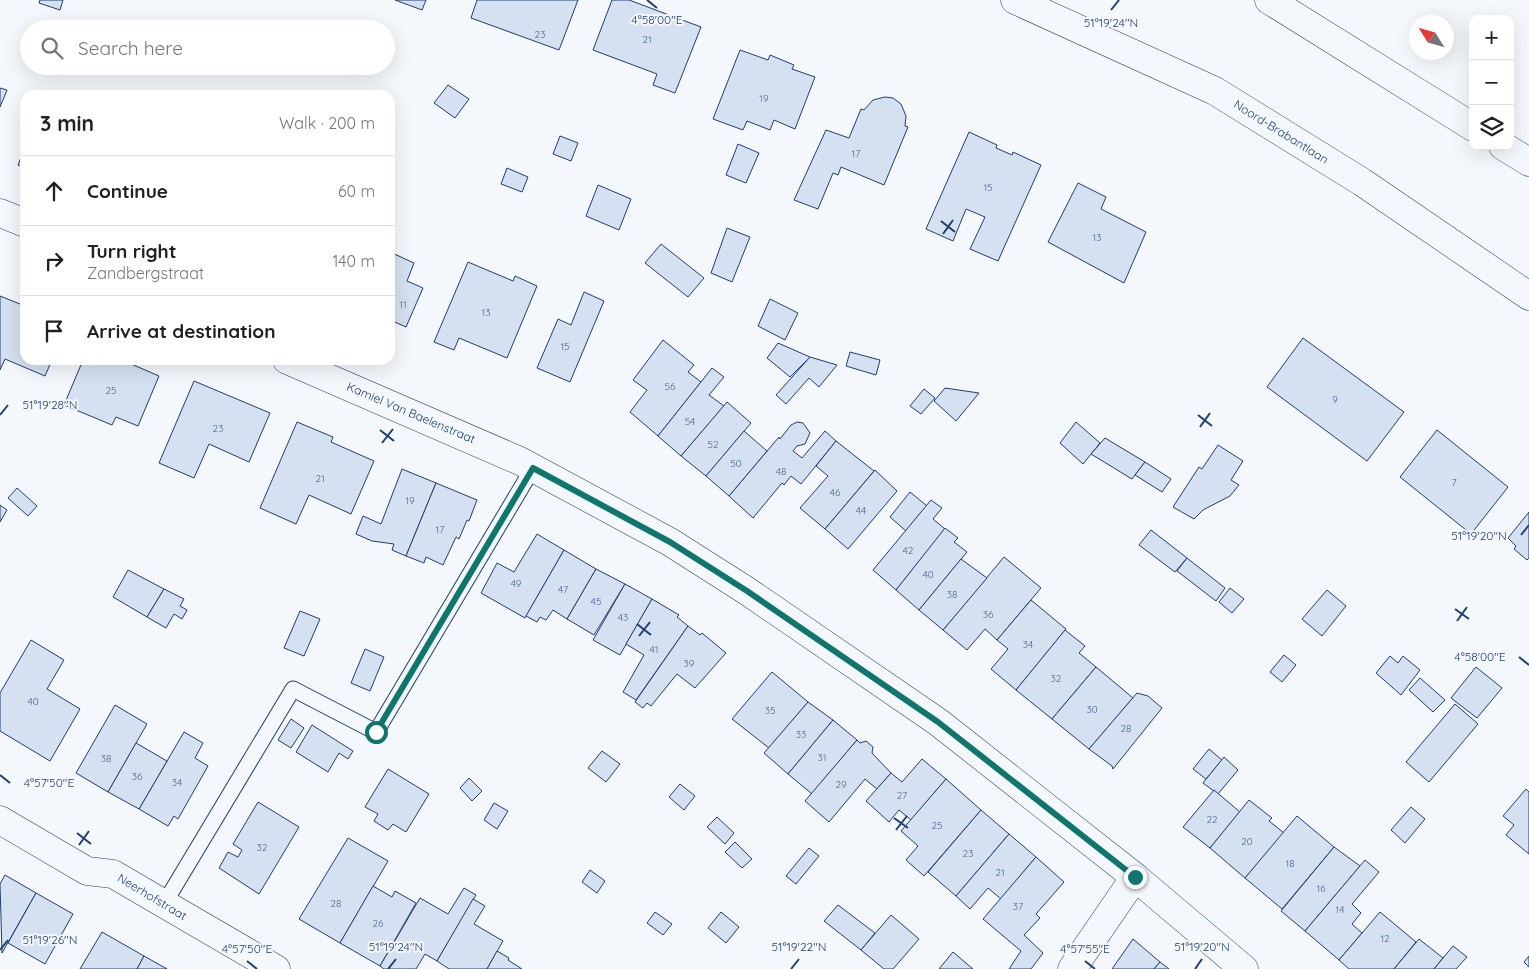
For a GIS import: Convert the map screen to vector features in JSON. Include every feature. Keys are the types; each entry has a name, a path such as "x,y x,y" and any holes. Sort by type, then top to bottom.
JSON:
{"street":[{"name":"Noord-Brabantlaan","path":"1015,0 1215,91 1362,182 1529,296"},
{"path":"1269,0 1469,125"},
{"path":"1510,150 1529,162"},
{"path":"0,213 20,221"},
{"name":"Kamiel Van Baelenstraat","path":"298,365 533,468 670,542 747,591 938,722 1135,877 1244,969"},
{"name":"Neerhofstraat","path":"0,820 87,871 113,874 276,969"},
{"path":"1072,969 1135,877"}],"lane":[{"path":"164,904 293,689 376,732 533,468"}],"building":[{"path":"40,0 63,0 60,10 39,3"},
{"path":"395,0 426,0 422,10"},
{"path":"477,0 578,0 559,50 471,18"},
{"path":"612,0 629,0 701,27 675,93 653,85 657,74 593,50"},
{"path":"740,50 768,60 770,55 794,65 792,69 815,77 795,129 774,120 770,130 747,121 743,130 713,119"},
{"path":"448,85 469,99 455,118 434,103"},
{"path":"0,88 7,90 0,107"},
{"path":"885,97 893,98 901,104 906,116 905,126 908,127 884,185 841,167 838,175 833,173 818,209 794,200 826,130 849,138 861,109 864,110 873,100"},
{"path":"969,132 997,145 996,148 1012,155 1013,152 1041,165 998,261 970,249 985,217 966,209 953,241 926,229"},
{"path":"560,136 578,143 571,161 553,154"},
{"path":"738,144 759,153 746,183 726,175"},
{"path":"507,168 528,177 522,192 501,184"},
{"path":"1078,183 1106,197 1101,209 1146,232 1124,283 1048,242"},
{"path":"598,185 631,199 619,230 586,216"},
{"path":"727,228 750,237 732,282 711,273"},
{"path":"661,244 704,278 688,297 645,263"},
{"path":"395,254 414,263 407,281 423,288 406,327 395,322"},
{"path":"468,262 513,281 515,276 537,286 507,358 459,338 454,350 434,342"},
{"path":"584,292 604,301 570,382 537,368 558,319 571,325"},
{"path":"0,296 20,304 20,365 50,365 45,376 5,359 0,370"},
{"path":"770,299 798,313 785,340 758,326"},
{"path":"1303,338 1404,412 1367,461 1267,387"},
{"path":"663,340 694,365 688,372 701,382 658,436 630,412 647,390 633,380"},
{"path":"778,343 810,357 790,377 767,358"},
{"path":"850,352 880,360 876,375 846,366"},
{"path":"810,357 837,365 819,387 809,378 786,404 776,395"},
{"path":"81,365 134,365 159,376 138,426 116,417 112,425 64,405"},
{"path":"712,368 724,377 709,395 724,406 681,456 658,436"},
{"path":"194,381 270,413 249,462 209,444 194,478 159,463"},
{"path":"945,388 979,393 956,421 934,401"},
{"path":"924,389 935,398 921,414 910,406"},
{"path":"727,402 751,423 706,476 681,456"},
{"path":"297,422 333,437 331,442 374,461 351,514 309,495 296,524 260,508"},
{"path":"797,422 803,423 810,433 805,444 797,446 793,451 802,458 825,431 836,441 801,484 791,476 784,485 782,483 753,518 729,496 779,437 780,439 791,425"},
{"path":"1076,422 1100,443 1083,464 1060,443"},
{"path":"1437,430 1508,487 1471,534 1400,477"},
{"path":"744,431 767,451 729,496 706,476"},
{"path":"1105,438 1145,462 1132,479 1091,454"},
{"path":"836,441 874,471 825,529 800,508 828,476 816,466"},
{"path":"1218,445 1243,461 1231,480 1239,485 1230,496 1203,510 1194,519 1173,507 1199,467 1202,469"},
{"path":"1145,462 1171,479 1162,492 1135,475"},
{"path":"402,469 436,483 406,556 392,550 394,544 372,541 356,534 363,516 381,524"},
{"path":"875,470 897,491 848,549 825,529"},
{"path":"436,483 477,500 469,521 467,520 459,539 456,537 443,565 426,557 424,563 406,556"},
{"path":"17,488 37,506 28,516 8,498"},
{"path":"910,492 927,506 906,531 890,517"},
{"path":"931,500 942,508 933,519 945,529 896,590 873,570"},
{"path":"0,505 7,510 0,522"},
{"path":"1529,512 1529,558 1527,560 1514,549 1516,546 1508,538"},
{"path":"945,528 958,538 954,542 967,552 919,610 896,590"},
{"path":"1151,530 1187,558 1175,572 1139,545"},
{"path":"537,534 564,550 525,618 481,593 497,563 514,572"},
{"path":"564,550 596,569 567,619 553,610 546,620 540,617 537,622 526,616"},
{"path":"1004,557 1041,588 997,640 985,629 967,650 943,630"},
{"path":"1187,558 1225,588 1216,601 1177,571"},
{"path":"961,559 987,578 943,630 919,610"},
{"path":"596,569 625,584 594,635 567,619"},
{"path":"128,570 164,589 147,617 113,597"},
{"path":"625,584 652,599 620,655 593,640"},
{"path":"1230,588 1244,599 1232,613 1219,602"},
{"path":"164,589 184,599 180,606 187,610 182,619 174,614 166,628 147,617"},
{"path":"1327,590 1346,606 1322,636 1302,619"},
{"path":"652,599 679,615 677,617 688,626 636,700 623,692 644,655 626,644"},
{"path":"1031,600 1066,629 1016,690 991,669 1008,649 997,640"},
{"path":"300,611 320,619 304,656 284,648"},
{"path":"688,626 700,635 702,633 726,653 695,688 677,674 651,706 647,703 643,708 635,702"},
{"path":"1065,630 1085,646 1079,653 1096,667 1052,719 1016,690"},
{"path":"31,640 64,660 47,689 80,709 50,761 0,731 0,693"},
{"path":"365,649 384,657 370,691 351,683"},
{"path":"1284,655 1296,665 1282,682 1270,672"},
{"path":"1390,656 1398,663 1403,656 1420,670 1401,695 1376,673"},
{"path":"1096,667 1133,698 1089,749 1052,719"},
{"path":"1476,667 1502,688 1477,718 1451,698"},
{"path":"772,672 808,702 769,748 732,719"},
{"path":"1420,678 1445,700 1433,712 1409,690"},
{"path":"1137,693 1148,696 1162,708 1113,769 1112,766 1089,749"},
{"path":"808,702 833,720 788,774 764,753"},
{"path":"1455,704 1478,724 1429,782 1406,762"},
{"path":"115,705 147,724 108,792 76,773"},
{"path":"291,719 304,728 291,748 278,740"},
{"path":"833,720 857,740 812,794 788,774"},
{"path":"312,725 353,751 348,759 339,753 328,772 296,752"},
{"path":"184,732 203,743 195,758 208,766 178,819 174,816 168,826 139,809"},
{"path":"857,740 860,743 866,741 873,747 872,753 891,773 877,789 865,779 829,822 805,801"},
{"path":"136,743 167,761 139,809 108,792"},
{"path":"1209,749 1222,760 1206,779 1193,769"},
{"path":"602,751 620,764 606,782 588,768"},
{"path":"1224,757 1238,770 1218,794 1203,783"},
{"path":"922,759 946,779 911,820 899,810 889,822 866,801 891,773 902,782"},
{"path":"388,769 429,794 406,832 393,824 388,830 374,821 378,814 365,807"},
{"path":"469,778 482,791 472,801 460,788"},
{"path":"946,779 981,810 924,876 906,860 918,846 901,831"},
{"path":"680,784 695,796 684,810 669,797"},
{"path":"1526,789 1529,792 1529,854 1506,835 1514,825 1503,816"},
{"path":"1214,790 1240,812 1210,848 1183,827"},
{"path":"1249,800 1272,818 1269,821 1284,833 1245,878 1210,848"},
{"path":"258,802 299,827 259,894 219,868 228,852 238,857 242,850 233,844"},
{"path":"494,803 508,811 497,829 484,820"},
{"path":"1411,807 1425,819 1405,843 1391,830"},
{"path":"981,810 1009,834 956,896 928,872"},
{"path":"1297,816 1334,847 1282,909 1245,878"},
{"path":"717,817 734,833 725,844 707,827"},
{"path":"1009,834 1036,857 1001,899 988,888 970,909 956,896"},
{"path":"348,838 388,861 340,943 299,919"},
{"path":"735,842 752,859 742,868 725,852"},
{"path":"1334,847 1360,866 1305,931 1281,911"},
{"path":"809,848 819,856 796,884 786,876"},
{"path":"1036,857 1064,882 1036,914 1040,918 1024,935 1043,953 1031,969 1009,969 1021,951 983,919"},
{"path":"1365,860 1379,872 1352,904 1361,913 1352,924 1362,933 1339,960 1305,931"},
{"path":"590,870 605,881 597,893 582,882"},
{"path":"5,875 36,893 2,953 0,884"},
{"path":"373,886 392,897 395,891 416,903 380,966 340,943"},
{"path":"464,888 476,895 437,961 425,954 416,969 384,969 380,966 420,898 448,914"},
{"path":"36,893 73,914 45,964 8,943"},
{"path":"473,899 485,906 474,924 503,941 487,969 449,969 437,961"},
{"path":"838,905 875,933 861,950 824,921"},
{"path":"655,912 672,924 663,935 647,923"},
{"path":"721,912 739,927 726,943 708,928"},
{"path":"1380,912 1416,942 1394,969 1349,969 1339,960"},
{"path":"891,915 919,939 893,969 884,969 861,950"},
{"path":"102,932 144,956 137,969 80,969"},
{"path":"1133,939 1160,962 1154,969 1112,969"},
{"path":"1419,939 1443,958 1434,969 1394,969"},
{"path":"1453,946 1467,957 1456,969 1434,969"},
{"path":"497,951 509,958 508,960 522,969 487,969"},
{"path":"953,952 973,969 939,969"},
{"path":"144,956 167,969 137,969"},
{"path":"1529,956 1529,967 1524,962"},
{"path":"1160,962 1169,969 1154,969"}],"route":[{"path":"376,732 533,468 670,542 747,591 938,722 1135,877"}]}
